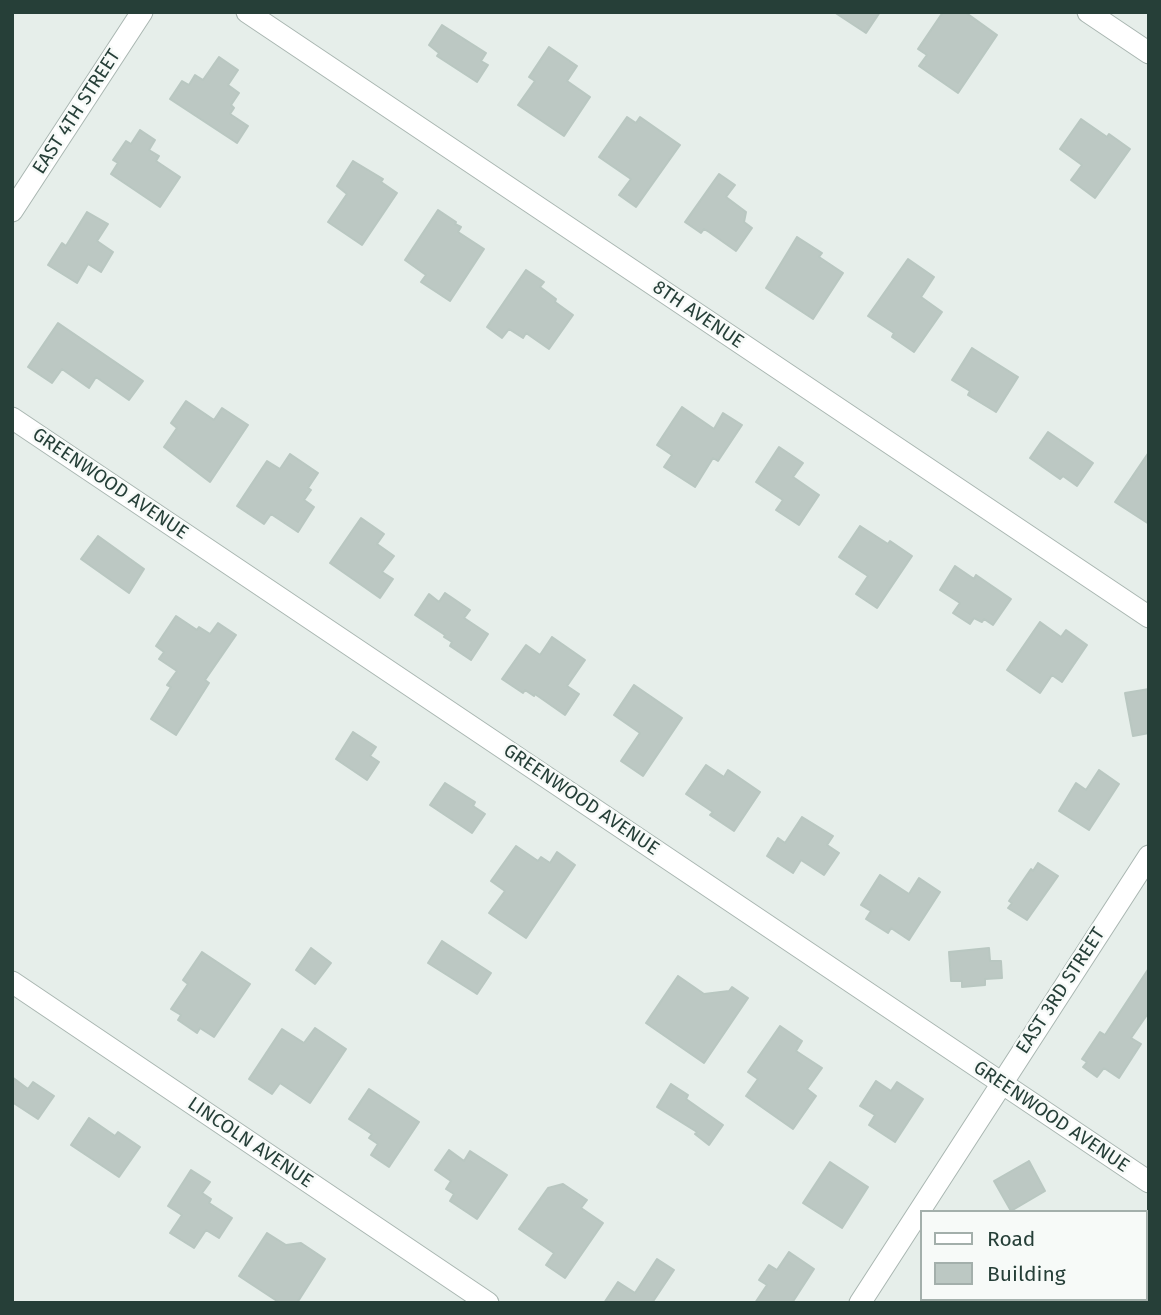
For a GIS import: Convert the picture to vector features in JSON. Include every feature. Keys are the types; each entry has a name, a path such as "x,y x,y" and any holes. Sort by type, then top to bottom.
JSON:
{"street":[{"name":"EAST 4TH STREET","path":"12,211 142,12"},
{"name":"8TH AVENUE","path":"247,12 1149,617"},
{"path":"1088,12 1149,53"},
{"name":"GREENWOOD AVENUE","path":"12,418 1149,1182"},
{"name":"EAST 3RD STREET","path":"860,1303 1149,856"},
{"name":"LINCOLN AVENUE","path":"12,982 488,1303"}],"building":[{"path":"834,12 880,12 866,33"},
{"path":"943,12 965,12 997,35 958,93 919,66 927,55 918,49"},
{"path":"442,25 486,53 481,61 488,65 477,82 437,56 439,53 429,45"},
{"path":"549,47 577,66 567,81 590,97 564,136 518,105 535,81 529,77"},
{"path":"219,57 238,70 228,85 239,93 231,105 234,108 230,114 248,126 237,143 170,99 182,81 189,85 195,75 203,80"},
{"path":"627,117 636,123 640,117 680,145 636,207 619,195 631,179 599,157"},
{"path":"1081,119 1130,149 1095,198 1071,180 1082,165 1060,149"},
{"path":"140,130 155,140 149,150 159,156 156,161 180,177 160,207 111,174 118,163 113,160 126,141 131,144"},
{"path":"353,161 383,179 381,182 397,193 362,245 328,222 347,194 337,186"},
{"path":"719,174 735,185 726,197 746,212 744,222 752,228 736,251 704,229 701,233 685,222"},
{"path":"438,210 461,227 458,232 484,249 450,301 421,282 426,275 405,260"},
{"path":"87,212 108,224 97,241 113,252 101,272 88,264 77,283 48,265 62,243 66,246"},
{"path":"797,237 822,253 819,257 843,273 813,319 766,288"},
{"path":"908,259 934,277 921,297 942,312 914,352 892,337 894,333 868,316"},
{"path":"526,270 544,282 540,287 573,315 549,349 526,333 523,338 509,329 502,338 487,327"},
{"path":"58,323 143,381 129,400 96,377 89,388 62,369 52,383 28,367"},
{"path":"972,348 1018,377 996,412 968,395 970,391 952,380"},
{"path":"186,401 214,420 222,408 248,425 210,482 164,447 177,428 171,423"},
{"path":"682,407 714,429 723,413 742,425 718,461 713,458 695,487 664,467 672,455 657,445"},
{"path":"1048,432 1093,463 1077,486 1063,476 1060,479 1030,458"},
{"path":"779,447 803,463 793,477 819,495 799,525 776,510 783,500 756,482"},
{"path":"1149,452 1149,524 1115,502"},
{"path":"290,454 318,473 304,500 314,507 298,532 271,514 264,524 237,506 267,461 280,469"},
{"path":"361,518 384,534 377,544 394,556 382,572 393,579 380,598 330,563"},
{"path":"860,526 912,556 877,608 856,594 868,576 839,557"},
{"path":"98,536 144,569 129,593 81,559"},
{"path":"955,566 974,579 976,575 1011,599 993,625 984,619 982,622 974,618 970,624 953,613 960,603 940,590"},
{"path":"445,593 470,610 464,618 488,634 471,660 450,646 452,642 444,637 445,635 415,615 429,594 439,602"},
{"path":"176,616 197,630 199,627 210,634 218,623 236,635 205,680 209,683 176,735 151,719 171,687 167,685 177,671 159,659 164,652 156,646"},
{"path":"1040,622 1061,637 1066,630 1087,645 1062,682 1052,675 1040,693 1007,670"},
{"path":"552,637 585,660 567,686 579,694 565,715 535,694 534,696 525,690 523,693 502,679 526,645 540,655"},
{"path":"634,685 682,718 643,776 621,761 640,733 614,715"},
{"path":"1149,689 1149,733 1133,736 1125,693"},
{"path":"353,732 376,747 370,756 379,762 367,780 336,759"},
{"path":"706,765 724,777 728,770 760,792 734,831 710,815 713,812 686,794"},
{"path":"1099,770 1119,784 1089,830 1059,811 1076,783 1086,790"},
{"path":"445,783 475,802 473,806 485,814 472,833 430,805"},
{"path":"802,817 833,836 827,845 839,853 824,875 801,860 793,873 767,856 778,838 785,843"},
{"path":"516,846 538,861 541,857 550,863 557,852 575,865 526,938 489,913 505,891 491,881"},
{"path":"1038,863 1058,876 1027,920 1008,908 1012,903 1009,901"},
{"path":"880,875 909,894 919,878 940,892 909,940 891,928 888,933 866,919 871,911 861,905"},
{"path":"442,941 491,973 477,994 428,963"},
{"path":"311,948 331,963 315,984 296,970"},
{"path":"989,948 990,961 1001,961 1002,978 985,979 985,985 962,987 962,981 951,981 949,952"},
{"path":"202,952 250,984 214,1037 200,1028 197,1033 178,1020 181,1015 171,1009 188,984 183,980"},
{"path":"1149,968 1149,1012 1131,1038 1141,1044 1119,1078 1104,1068 1097,1077 1083,1067 1087,1062 1082,1059 1100,1032 1105,1035"},
{"path":"678,976 704,994 729,991 732,987 748,998 704,1063 646,1023"},
{"path":"780,1026 802,1041 796,1051 822,1068 807,1089 816,1096 793,1129 746,1096 758,1079 748,1072"},
{"path":"315,1028 346,1049 310,1103 280,1083 272,1094 249,1079 282,1029 304,1043"},
{"path":"12,1077 28,1089 33,1082 54,1096 38,1119 12,1102"},
{"path":"876,1081 891,1091 897,1082 923,1099 895,1142 869,1125 875,1115 860,1106"},
{"path":"671,1084 688,1095 686,1099 723,1125 709,1145 695,1134 697,1132 657,1107"},
{"path":"369,1089 419,1122 389,1167 371,1155 378,1144 369,1138 372,1134 349,1119"},
{"path":"89,1118 115,1136 118,1132 140,1147 119,1177 71,1145"},
{"path":"449,1150 464,1161 470,1151 507,1175 477,1219 450,1201 454,1194 446,1189 451,1181 435,1170"},
{"path":"1029,1161 1045,1191 1010,1210 994,1181"},
{"path":"830,1162 868,1187 842,1228 803,1203"},
{"path":"191,1170 210,1182 202,1193 211,1199 209,1203 232,1218 219,1238 206,1230 194,1248 170,1233 182,1215 168,1206"},
{"path":"563,1184 587,1200 581,1208 603,1223 565,1278 546,1265 554,1253 519,1229 548,1188"},
{"path":"267,1233 286,1245 301,1243 325,1259 297,1303 280,1303 239,1276"},
{"path":"789,1252 814,1269 792,1303 755,1303 767,1285 759,1280 769,1265 777,1270"},
{"path":"657,1259 674,1270 652,1303 604,1303 618,1282 635,1293"}]}
